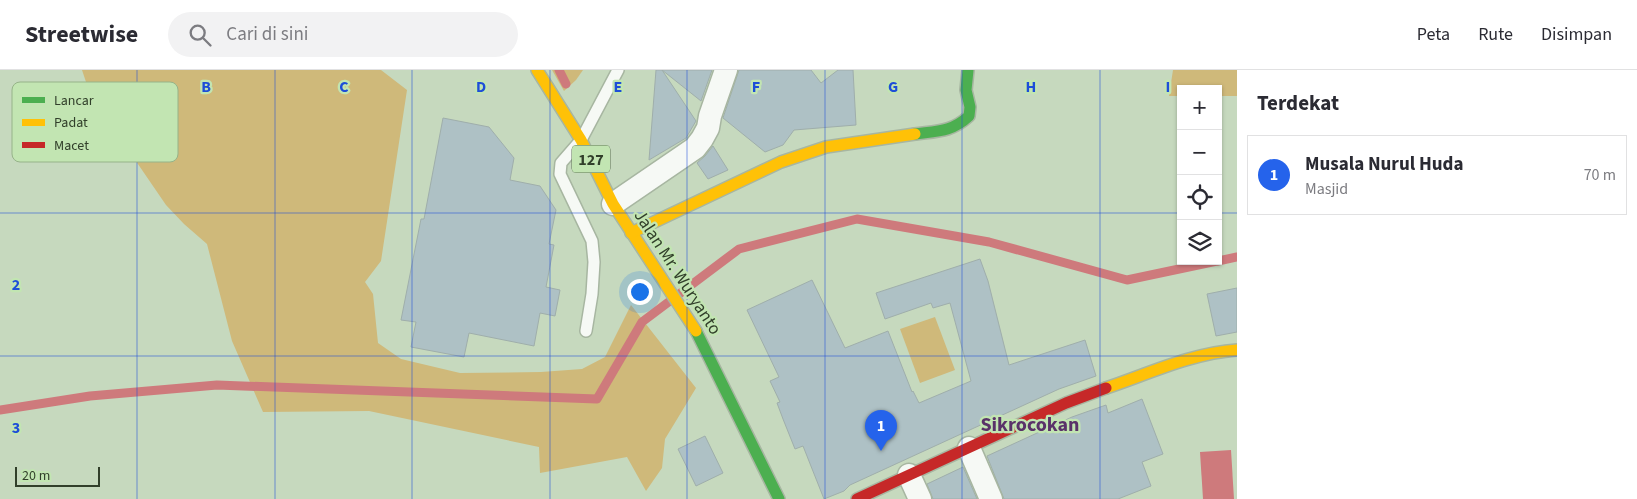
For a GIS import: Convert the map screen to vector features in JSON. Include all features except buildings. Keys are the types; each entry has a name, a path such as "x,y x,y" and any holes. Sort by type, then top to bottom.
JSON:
{"street":[{"name":"Jalan Mr. Wuryanto","path":"537,70 581,140 630,233 701,338 779,499"},
{"path":"614,204 694,148 702,139 708,128 710,116 726,70"},
{"path":"630,233 781,162 826,147 944,130 958,126 969,116 970,107 966,90 968,70"},
{"path":"857,499 1066,403 1172,365 1221,351 1237,350"},
{"path":"969,448 991,499"},
{"path":"909,475 920,499"}],"lane":[{"path":"586,331 592,294 594,262 592,241 560,174 561,163 581,140 618,70"}],"shaded area":[{"path":"82,70 381,70 407,90 381,261 365,282 373,294 378,343 401,359 460,373 541,372 582,369 605,357 631,305 696,388 665,439 662,468 646,491 627,457 540,473 539,447 369,411 263,412 232,341 207,244 166,205 137,162 178,162 178,82 86,82"},
{"path":"552,70 583,70 576,80 564,91"},
{"path":"1173,70 1237,70 1237,96 1222,96 1222,85 1177,85 1177,96 1169,96"},
{"path":"935,317 955,370 920,383 900,329"},
{"path":"1231,450 1234,499 1203,499 1200,452"}],"waterway":[{"path":"559,70 566,84"},
{"path":"0,410 90,396 217,385 597,399 642,322 739,249 857,219 989,242 1127,280 1198,265"},
{"path":"1222,260 1237,257"}],"traffic: fast":[{"path":"915,134 950,128 969,116 970,107 966,90 968,70"},
{"path":"696,331 779,499"}],"traffic: slow":[{"path":"537,70 581,140 613,204 696,331"},
{"path":"631,233 781,162 826,147 915,134"},
{"path":"1106,388 1203,355 1237,350"}],"traffic: jam":[{"path":"857,499 1066,403 1106,388"}],"place":[{"name":"Musala Nurul Huda","path":"881,451"}],"district":[{"name":"Sikrocokan","path":"1030,424"}]}
